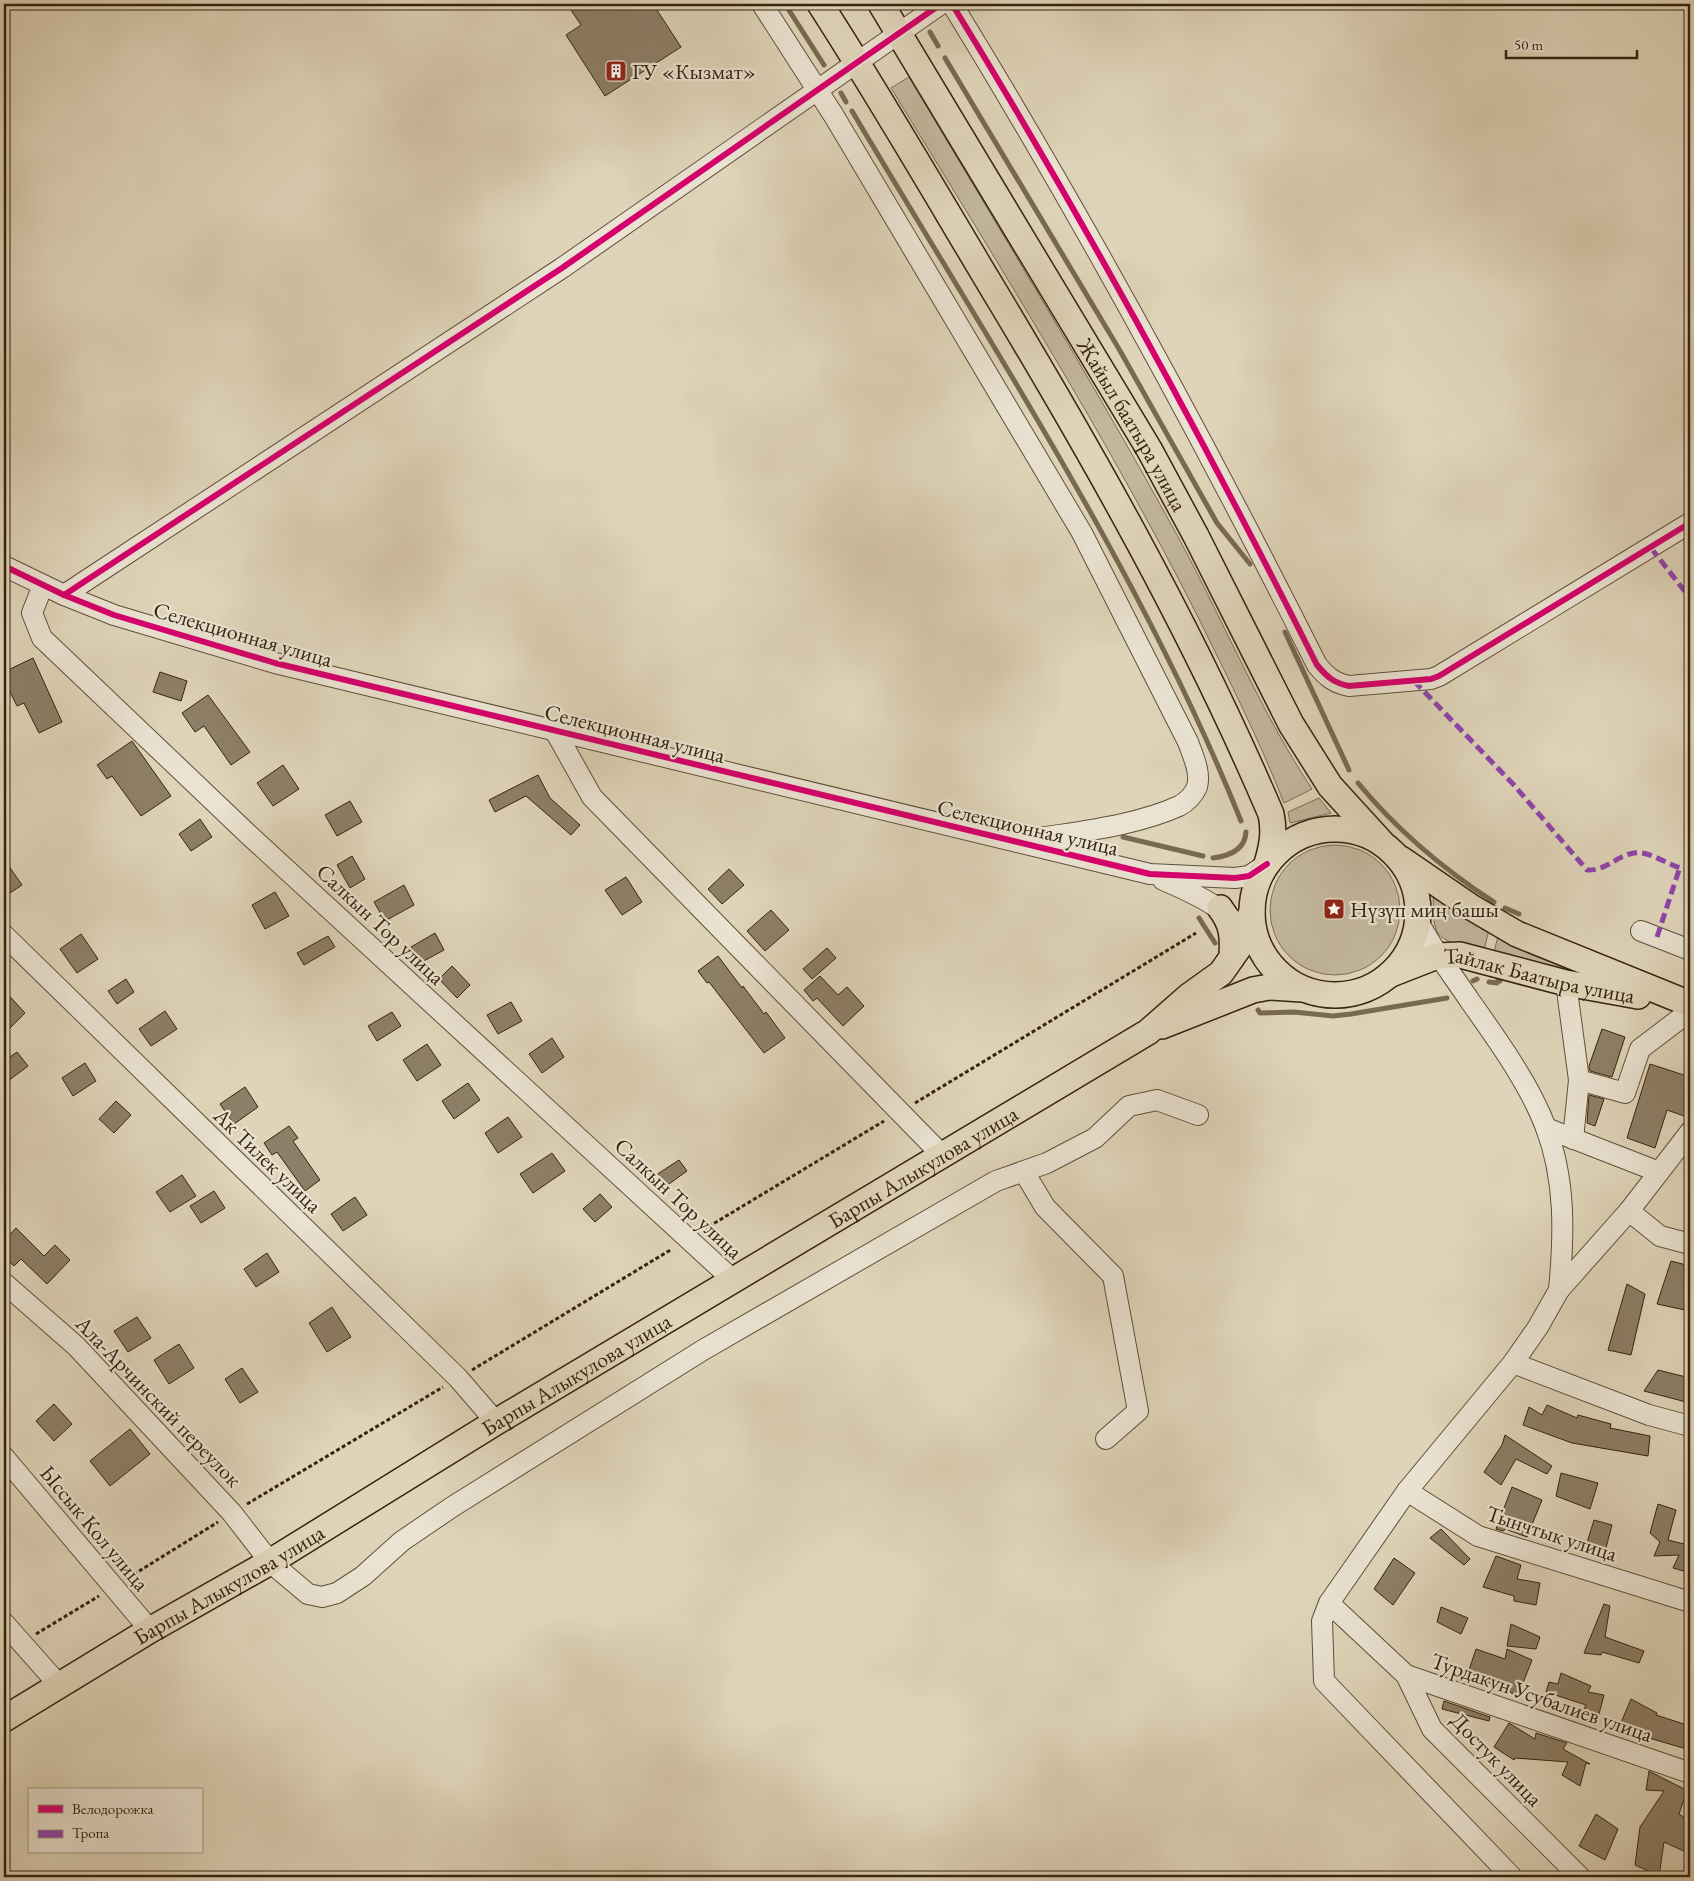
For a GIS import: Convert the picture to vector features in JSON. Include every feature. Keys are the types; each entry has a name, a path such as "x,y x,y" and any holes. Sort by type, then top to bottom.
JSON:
{"main road":[{"path":"820,4 857,62 1056,394 1151,562 1221,701 1271,814 1274,829 1267,864"},
{"name":"Жайыл баатыра улица","path":"881,4 1150,449 1296,733 1330,786 1387,848"},
{"path":"1325,830 1354,831 1387,848 1403,864 1416,892 1418,921 1409,950 1391,974 1379,983 1352,994 1329,995 1307,990 1281,976 1263,953 1253,925 1249,922 1256,885 1267,864 1284,846 1296,838 1325,830"},
{"name":"Тайлак Баатыра улица","path":"1387,848 1471,907 1517,934 1690,1005"},
{"path":"1220,908 1229,920 1233,932 1232,960"},
{"name":"Барпы Алыкулова улица","path":"1148,1032 1189,996 1222,972 1232,960 1249,922"},
{"name":"Тайлак Баатыра улица","path":"1391,974 1437,956 1460,955 1566,982 1690,1005"},
{"name":"Барпы Алыкулова улица","path":"4,1719 150,1630 270,1562 496,1422 941,1154 1148,1032 1253,990 1285,986 1307,990"}],"street":[{"path":"762,4 818,89 1082,533 1188,742 1198,773 1197,788 1188,800 1180,806 1135,820 1015,842"},
{"path":"64,595 562,268 941,4"},
{"path":"952,4 1139,323 1250,531 1317,665 1327,677 1336,683 1349,686 1431,679 1439,676 1690,523"},
{"name":"Селекционная улица","path":"4,566 64,595 156,628 275,663 1150,874 1234,878 1249,876 1267,864"},
{"name":"Салкын Тор улица","path":"43,585 32,613 42,638 250,836 733,1280"},
{"path":"555,731 592,797 941,1154"},
{"name":"Селекционная улица","path":"1150,874 1199,896 1249,922"},
{"path":"1418,921 1437,956 1470,1000 1516,1072 1546,1128 1554,1155 1562,1205 1563,1230 1558,1290"},
{"path":"1641,931 1690,950"},
{"name":"Ак Тилек улица","path":"5,940 458,1378 496,1422"},
{"path":"1566,982 1580,1080 1573,1139"},
{"path":"1580,1080 1625,1093 1640,1049 1690,1011"},
{"name":"Ала-Арчинский переулок","path":"4,1282 76,1346 232,1513 270,1562 308,1594 322,1597 337,1593 362,1576 402,1541 452,1507 703,1350 996,1181 1047,1163 1095,1138 1130,1106 1157,1100 1198,1115"},
{"path":"1546,1128 1659,1172"},
{"path":"1512,1877 1324,1681 1322,1621 1328,1603 1407,1491 1512,1363 1538,1327 1558,1290 1628,1211 1690,1132"},
{"path":"1024,1172 1045,1207 1113,1276 1138,1410 1106,1440"},
{"path":"1628,1211 1660,1236 1690,1244"},
{"path":"1512,1363 1649,1415 1690,1426"},
{"name":"Ыссык Кол улица","path":"4,1457 150,1630"},
{"name":"Тынчтык улица","path":"1407,1491 1478,1536 1690,1602"},
{"name":"Достук улица","path":"1328,1603 1406,1675 1432,1729 1580,1877"},
{"path":"4,1623 58,1685"},
{"name":"Турдакун Усубалиев улица","path":"1406,1675 1690,1773"}],"path":[{"path":"22,1643 232,1513 1196,933"}],"shaded area":[{"path":"909,77 1075,355 1140,468 1189,557 1256,692 1312,789 1284,803 1254,732 1163,549 1050,349 891,88"},
{"path":"1319,798 1331,813 1290,823 1288,812"},
{"path":"1335,845 1348,846 1360,850 1381,864 1395,885 1399,897 1399,923 1395,935 1381,956 1360,970 1348,974 1335,975 1322,974 1310,970 1289,956 1275,935 1271,923 1270,910 1271,897 1275,885 1289,864 1310,850 1322,846"},
{"path":"1433,893 1489,930 1484,950 1450,942 1439,934 1434,920"},
{"path":"1498,936 1520,948 1572,970 1572,972 1494,952"}],"building":[{"name":"ГУ «Кызмат»","path":"567,4 653,4 681,47 605,96 566,35 581,25"},
{"path":"33,658 62,722 39,733 24,703 17,706 4,680 4,672"},
{"path":"160,672 187,681 181,701 153,692"},
{"path":"208,695 250,752 231,765 204,726 195,732 182,713"},
{"path":"132,741 171,796 141,816 112,776 107,779 97,765"},
{"path":"283,765 299,789 273,806 257,783"},
{"path":"538,775 550,798 580,825 571,835 526,796 495,812 489,800"},
{"path":"350,801 362,822 337,836 325,815"},
{"path":"200,819 212,837 191,851 179,834"},
{"path":"352,856 365,879 350,888 337,865"},
{"path":"4,859 22,885 4,897"},
{"path":"729,869 744,885 722,904 708,889"},
{"path":"626,877 642,902 622,915 605,890"},
{"path":"404,885 414,905 385,921 374,902"},
{"path":"275,892 289,916 265,929 252,905"},
{"path":"771,910 789,930 765,951 747,931"},
{"path":"435,933 444,950 420,963 411,947"},
{"path":"81,934 98,959 77,973 60,949"},
{"path":"328,936 335,947 304,965 297,953"},
{"path":"827,948 836,958 812,979 803,969"},
{"path":"718,956 764,1014 766,1012 785,1038 764,1053 709,982 707,983 698,971"},
{"path":"452,966 470,985 457,998 439,979"},
{"path":"820,976 838,995 847,987 864,1006 843,1026 817,998 813,1001 804,990"},
{"path":"126,979 134,992 117,1004 108,991"},
{"path":"4,990 25,1013 4,1034"},
{"path":"511,1002 522,1021 498,1034 487,1015"},
{"path":"165,1011 177,1029 151,1046 139,1029"},
{"path":"392,1012 401,1026 377,1041 368,1026"},
{"path":"1602,1029 1625,1037 1612,1077 1590,1071 1589,1066"},
{"path":"552,1038 564,1057 542,1073 529,1054"},
{"path":"427,1044 441,1065 417,1081 403,1060"},
{"path":"17,1052 28,1066 4,1084 4,1061"},
{"path":"85,1063 96,1081 73,1096 62,1078"},
{"path":"1650,1064 1690,1077 1690,1118 1667,1110 1655,1148 1627,1138"},
{"path":"468,1083 480,1100 454,1119 442,1101"},
{"path":"245,1087 258,1107 234,1124 220,1104"},
{"path":"1589,1095 1604,1099 1595,1126 1587,1123"},
{"path":"116,1101 131,1115 114,1133 99,1119"},
{"path":"508,1117 522,1137 498,1153 485,1133"},
{"path":"289,1126 298,1138 293,1141 320,1180 305,1191 277,1152 272,1155 264,1143"},
{"path":"552,1153 565,1171 533,1193 520,1174"},
{"path":"679,1160 687,1171 662,1189 653,1177"},
{"path":"182,1175 196,1196 170,1212 156,1192"},
{"path":"214,1191 225,1208 201,1223 190,1206"},
{"path":"600,1194 612,1207 595,1222 583,1209"},
{"path":"355,1197 367,1215 343,1231 331,1214"},
{"path":"16,1228 44,1256 55,1245 70,1260 47,1284 21,1259 14,1266 4,1257 4,1241"},
{"path":"267,1253 279,1272 256,1287 244,1269"},
{"path":"1671,1261 1690,1266 1690,1292 1685,1310 1657,1304"},
{"path":"1627,1284 1645,1294 1631,1355 1608,1350"},
{"path":"332,1307 351,1337 327,1352 309,1323"},
{"path":"137,1317 151,1338 128,1352 114,1331"},
{"path":"179,1344 194,1368 169,1384 154,1360"},
{"path":"242,1368 258,1392 240,1403 225,1379"},
{"path":"1658,1370 1690,1378 1690,1403 1644,1391"},
{"path":"54,1404 72,1424 54,1441 36,1421"},
{"path":"1547,1405 1577,1418 1578,1415 1611,1424 1610,1428 1650,1436 1648,1456 1572,1443 1523,1425 1529,1407 1542,1415"},
{"path":"130,1429 150,1454 110,1486 90,1461"},
{"path":"1505,1435 1552,1466 1547,1474 1516,1459 1501,1485 1484,1472 1502,1445"},
{"path":"1561,1473 1598,1483 1590,1509 1556,1496"},
{"path":"1512,1487 1542,1500 1527,1537 1508,1530 1510,1526 1503,1531 1496,1529"},
{"path":"1658,1504 1676,1510 1668,1540 1684,1544 1690,1528 1690,1573 1673,1568 1679,1555 1654,1556 1660,1542 1650,1533"},
{"path":"1594,1520 1612,1525 1604,1555 1586,1546"},
{"path":"1441,1529 1470,1559 1464,1565 1430,1538"},
{"path":"1496,1556 1521,1565 1517,1579 1540,1583 1536,1605 1514,1601 1514,1596 1483,1587"},
{"path":"1394,1558 1415,1573 1393,1605 1374,1589"},
{"path":"1604,1604 1610,1606 1605,1637 1644,1651 1639,1663 1602,1652 1601,1655 1584,1653"},
{"path":"1441,1607 1468,1618 1461,1634 1437,1622"},
{"path":"1511,1624 1540,1637 1536,1649 1507,1646"},
{"path":"1476,1649 1505,1659 1507,1649 1532,1660 1518,1696 1468,1673"},
{"path":"1561,1673 1591,1686 1588,1692 1604,1695 1596,1725 1579,1719 1586,1705 1546,1692 1549,1682 1558,1684"},
{"path":"1631,1699 1657,1713 1656,1715 1690,1726 1690,1750 1649,1738 1640,1734 1641,1731 1620,1725"},
{"path":"1444,1701 1490,1717 1489,1721 1442,1709"},
{"path":"1509,1723 1535,1739 1536,1733 1567,1743 1563,1749 1590,1764 1586,1763 1580,1786 1562,1775 1568,1762 1515,1758 1514,1760 1494,1747"},
{"path":"1649,1771 1690,1792 1686,1793 1679,1814 1690,1821 1690,1854 1664,1842 1659,1876 1635,1865 1640,1827 1664,1791 1646,1790"},
{"path":"1596,1814 1618,1829 1605,1860 1579,1846"}],"waterway":[{"path":"785,4 824,65"},
{"path":"930,32 938,46"},
{"path":"945,58 1119,349 1217,523 1250,564"},
{"path":"841,93 846,102"},
{"path":"852,111 1009,372 1110,548 1157,637 1201,728 1241,821"},
{"path":"1285,632 1349,770"},
{"path":"1358,783 1389,817 1422,848 1494,902"},
{"path":"1213,858 1225,856 1239,848 1243,843 1246,832"},
{"path":"1123,837 1203,856"},
{"path":"1505,908 1519,914"},
{"path":"1199,918 1215,943"},
{"path":"1473,981 1477,979"},
{"path":"1489,982 1497,983 1498,980 1500,981"},
{"path":"1258,1010 1260,1013 1294,1012 1333,1016 1447,998"}],"marked path":[{"path":"1651,548 1690,598"},
{"path":"1414,681 1513,784 1587,870 1600,868 1634,853 1647,854 1683,869 1690,870"},
{"path":"1657,937 1679,870"}],"cycle path":[{"path":"64,595 562,268 941,4"},
{"path":"952,4 1096,248 1231,497 1317,665 1331,679 1349,686 1431,679 1439,676 1690,523"},
{"path":"4,566 64,595 114,615 275,663 1150,874 1235,878 1249,876 1267,864"}],"place":[{"name":"ГУ «Кызмат»","path":"616,71"},
{"name":"Нүзүп миң башы","path":"1334,909"}]}
